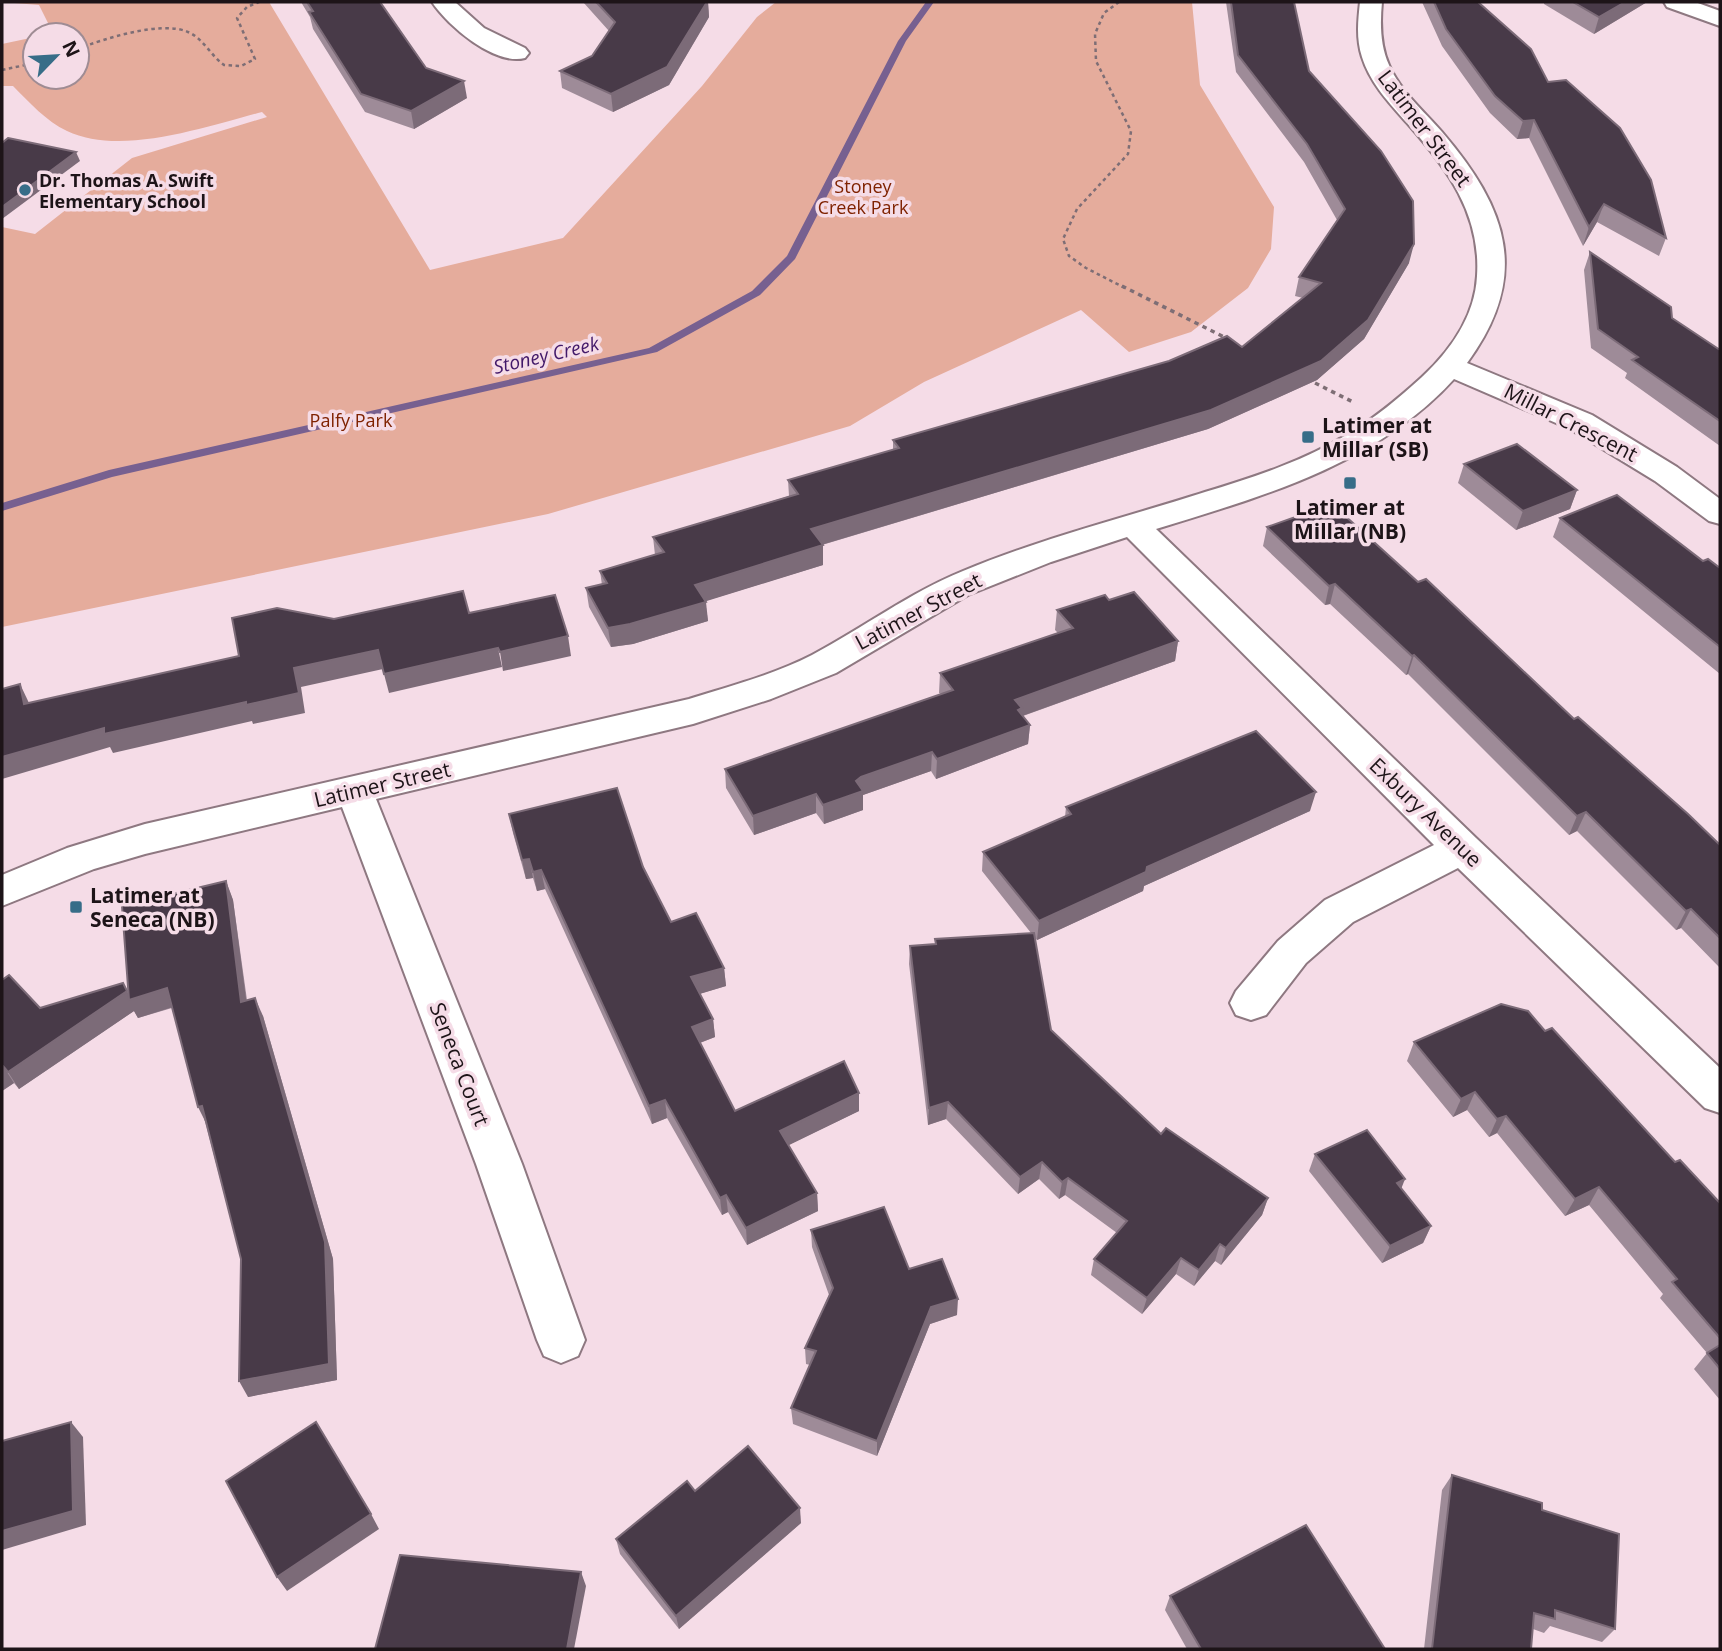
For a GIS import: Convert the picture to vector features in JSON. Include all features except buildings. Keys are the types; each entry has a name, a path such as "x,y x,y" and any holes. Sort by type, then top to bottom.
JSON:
{"street":[{"path":"443,2 459,23 486,40 517,53"},
{"name":"Latimer Street","path":"2,891 81,858 145,839 693,711 765,688 822,664 947,590 997,569 1134,526 1317,463 1358,441 1391,419 1449,366 1470,339 1483,311 1492,279 1484,212 1466,178 1389,88 1374,60 1368,33 1371,2"},
{"path":"1675,2 1715,12"},
{"name":"Millar Crescent","path":"1449,366 1581,422 1666,474 1720,514"},
{"name":"Exbury Avenue","path":"1134,526 1462,848 1720,1095"},
{"name":"Seneca Court","path":"354,790 499,1164 561,1340"},
{"path":"1251,1003 1292,952 1339,911 1462,848"}],"path":[{"path":"91,43 168,28 189,33 223,66 232,68 250,64 255,59 237,18 247,6 259,2"},
{"path":"1119,2 1104,13 1095,34 1096,61 1130,131 1128,154 1077,209 1063,239 1069,257 1237,344"},
{"path":"2,70 21,66"},
{"path":"1296,374 1391,419"}],"green space":[{"path":"2,2 269,2 430,270 563,238 702,86 757,17 776,2 1192,2 1200,85 1274,207 1271,249 1248,288 1191,332 1129,352 1081,310 924,382 850,426 548,514 2,627 2,227 35,234 132,158 267,117 262,112 191,131 138,140 89,138 67,131 45,117 13,86 2,86 2,44 21,40 21,91 91,91 91,21 47,21 39,5"}],"waterway":[{"name":"Stoney Creek","path":"2,507 109,474 653,350 756,293 791,257 902,41 930,2"}],"place":[{"name":"Dr. Thomas A. Swift Elementary School","path":"25,190"},
{"name":"Latimer at Millar (SB)","path":"1308,437"},
{"name":"Latimer at Millar (NB)","path":"1350,483"},
{"name":"Latimer at Seneca (NB)","path":"76,907"}],"park label":[{"name":"Stoney Creek Park","path":"863,196"},
{"name":"Palfy Park","path":"351,420"}]}
